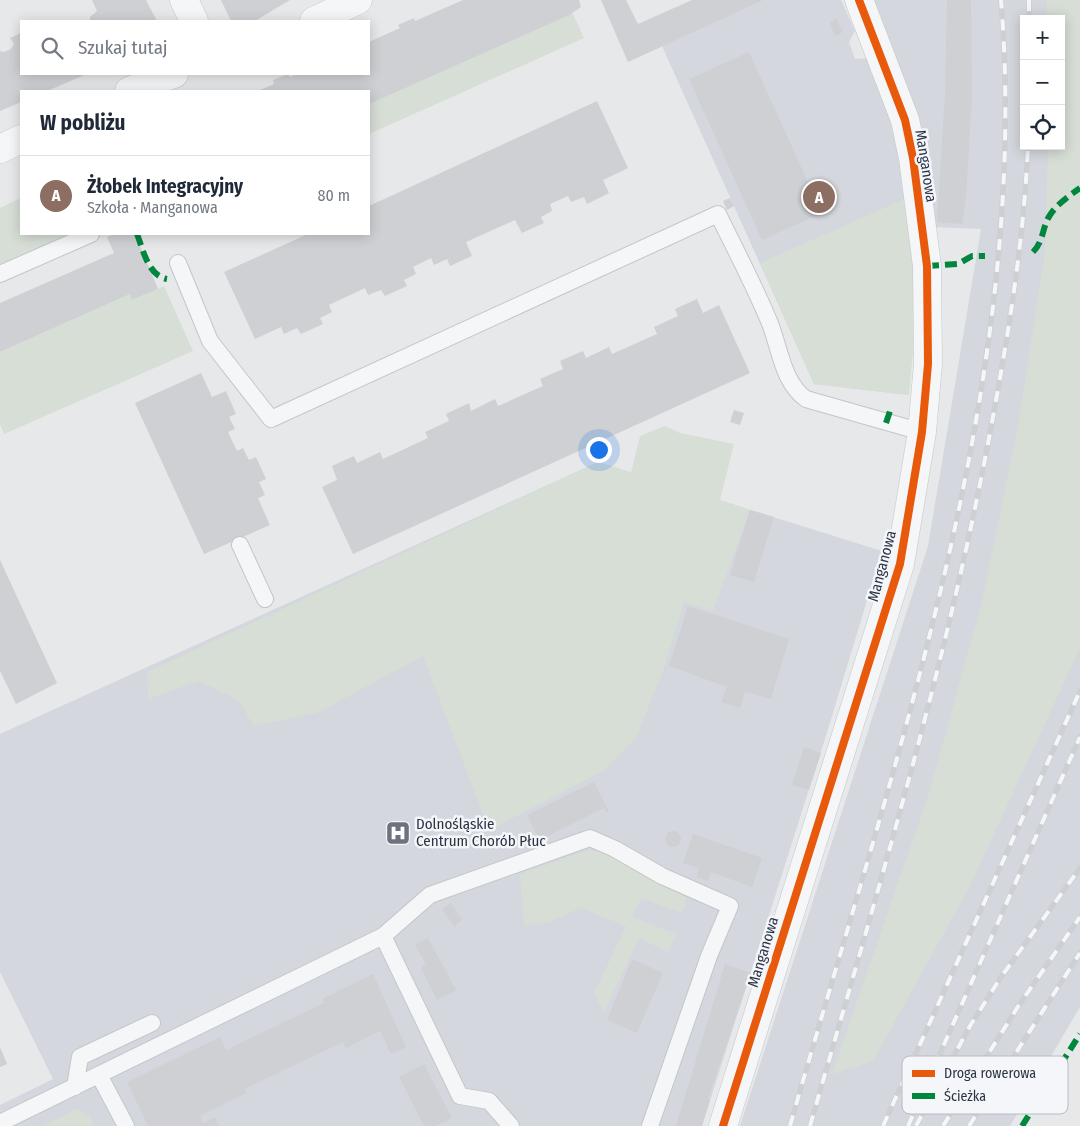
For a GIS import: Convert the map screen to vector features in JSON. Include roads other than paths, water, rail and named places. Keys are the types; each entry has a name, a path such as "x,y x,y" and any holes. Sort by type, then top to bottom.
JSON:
{"street":[{"path":"184,0 194,20"},
{"path":"316,20 358,0"},
{"name":"Manganowa","path":"722,1126 900,564 922,432 928,364 927,266 913,158 905,120 859,0"},
{"path":"132,90 171,75"},
{"path":"0,149 20,139"}],"lane":[{"path":"178,263 210,341 271,420 718,214 769,320 787,374 796,392 806,399 922,432"},
{"path":"0,274 89,235"},
{"path":"240,546 265,599"},
{"path":"0,1123 383,936 430,895 590,838 615,849 662,876 730,906 708,956 650,1126"},
{"path":"383,936 460,1096 489,1101 511,1126"},
{"path":"75,1087 80,1057 152,1023"},
{"path":"99,1075 126,1126"}],"railway":[{"path":"790,1126 910,712 945,570 975,428 995,285 1005,142 1001,0"},
{"path":"1029,0 1029,15"},
{"path":"810,1126 910,776 933,688 974,511 1010,319 1023,215 1028,150"},
{"path":"915,1056 1080,691"},
{"path":"939,1056 1080,737"},
{"path":"954,1056 1001,977 1080,868"},
{"path":"987,1056 1019,1005 1080,917"},
{"path":"1014,1056 1080,953"},
{"path":"883,1126 902,1084"},
{"path":"908,1126 913,1114"},
{"path":"916,1126 922,1114"},
{"path":"943,1126 951,1114"},
{"path":"969,1126 977,1114"}],"place":[{"name":"Żłobek Integracyjny","path":"819,197"},
{"name":"Dolnośląskie Centrum Chorób Płuc","path":"398,833"}]}
